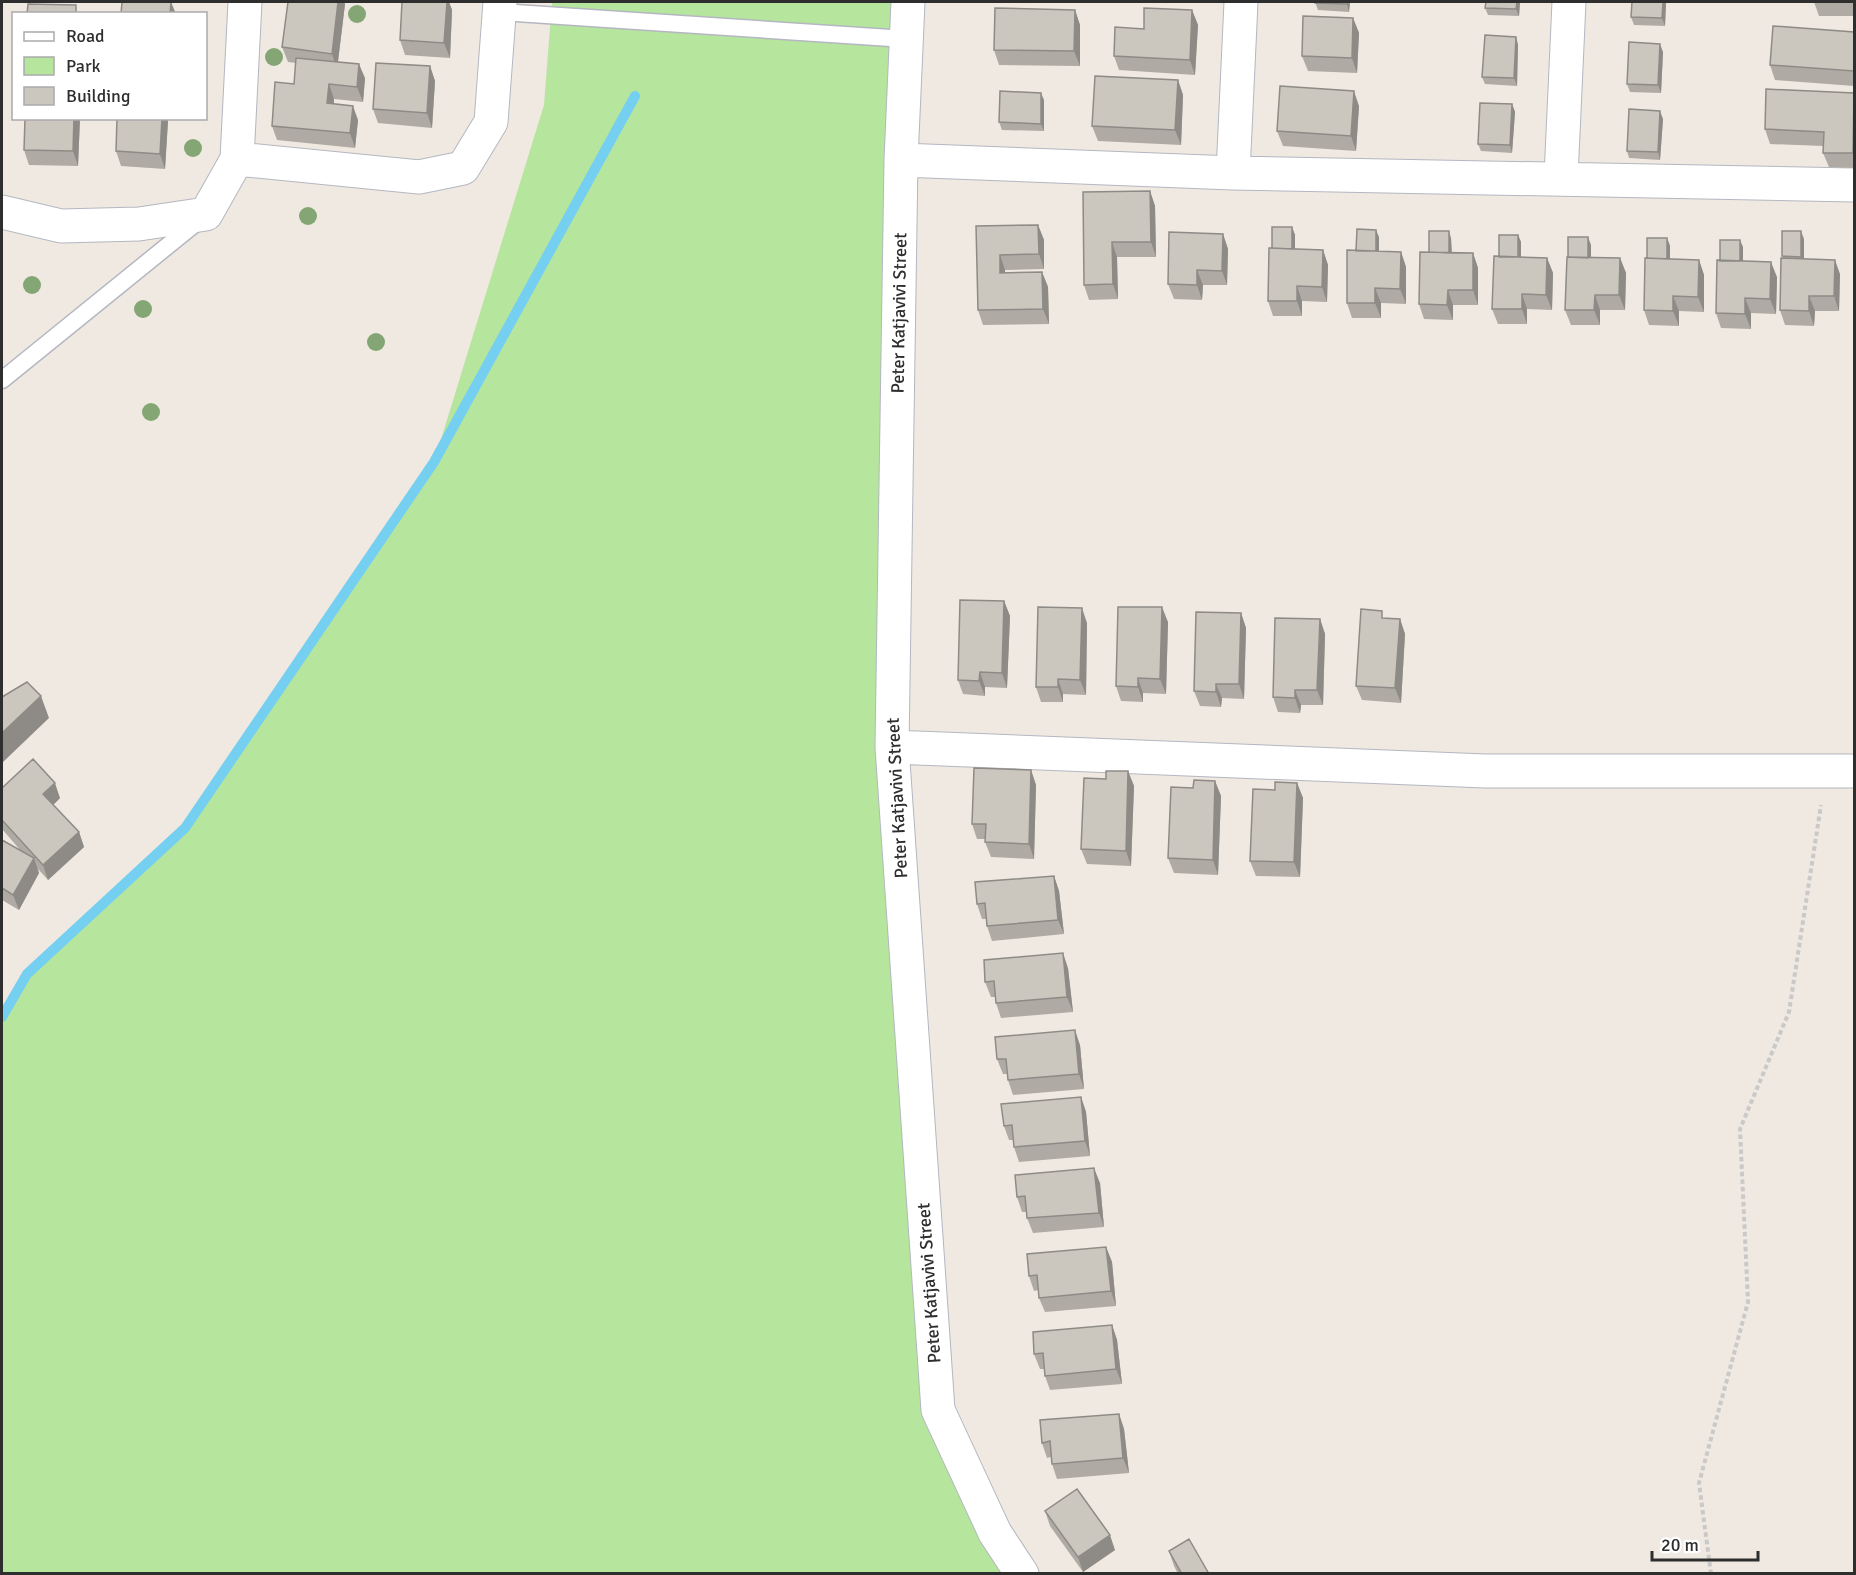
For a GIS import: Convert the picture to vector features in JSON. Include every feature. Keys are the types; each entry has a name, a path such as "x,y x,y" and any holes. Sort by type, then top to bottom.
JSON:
{"street":[{"path":"2,212 61,226 139,224 206,214 237,159 245,2"},
{"name":"Peter Katjavivi Street","path":"908,2 901,160 892,747 938,1410 995,1533 1023,1574"},
{"path":"1233,173 1241,2"},
{"path":"1561,177 1569,2"},
{"path":"237,159 419,177 463,168 491,122 500,7"},
{"path":"901,160 1233,173 1561,177 1854,185"},
{"path":"892,747 1485,771 1840,771"}],"lane":[{"path":"500,7 906,39"},
{"path":"2,380 206,214"}],"path":[{"path":"1711,1574 1699,1483 1748,1302 1740,1129 1789,1012 1840,771"}],"green space":[{"path":"552,2 908,2 892,747 938,1410 1022,1573 2,1574 2,1017 27,974 185,828 434,462 544,105"}],"building":[{"path":"122,2 171,2 170,12 121,12"},
{"path":"288,2 338,2 332,54 282,47"},
{"path":"402,2 447,2 444,43 400,40"},
{"path":"1347,2 1347,4 1315,3"},
{"path":"1486,2 1517,2 1516,9 1485,8"},
{"path":"1632,2 1663,2 1662,18 1631,17"},
{"path":"28,4 76,5 76,12 27,12"},
{"path":"995,8 1075,10 1074,51 994,50"},
{"path":"1144,8 1192,10 1190,60 1114,56 1115,27 1144,29"},
{"path":"1303,16 1353,18 1352,58 1302,56"},
{"path":"1773,26 1854,32 1854,71 1770,65"},
{"path":"1485,35 1516,37 1514,78 1482,77"},
{"path":"1629,42 1660,44 1658,85 1627,84"},
{"path":"296,58 359,64 357,87 329,84 327,103 353,106 350,133 272,126 275,82 294,84"},
{"path":"376,63 430,66 427,113 373,109"},
{"path":"1095,76 1178,80 1175,130 1092,126"},
{"path":"1280,86 1354,91 1351,136 1277,131"},
{"path":"1766,89 1854,93 1853,153 1823,153 1824,132 1765,129"},
{"path":"1000,91 1041,93 1041,124 999,122"},
{"path":"1480,103 1512,104 1510,145 1478,144"},
{"path":"1629,109 1660,111 1658,152 1627,151"},
{"path":"25,120 74,120 73,151 24,150"},
{"path":"117,120 162,120 160,154 116,151"},
{"path":"1150,191 1151,242 1112,242 1113,284 1084,285 1083,192"},
{"path":"1038,225 1039,254 1000,255 1000,273 1042,272 1043,309 978,310 976,226"},
{"path":"1272,227 1292,227 1292,249 1272,248"},
{"path":"1357,229 1376,230 1376,251 1356,251"},
{"path":"1429,231 1449,231 1449,253 1429,252"},
{"path":"1782,231 1801,231 1801,257 1782,256"},
{"path":"1169,232 1223,234 1222,271 1197,270 1197,285 1168,284"},
{"path":"1499,235 1518,235 1518,257 1499,257"},
{"path":"1568,237 1588,237 1588,258 1568,257"},
{"path":"1647,238 1667,238 1667,259 1647,258"},
{"path":"1720,240 1740,240 1740,261 1720,261"},
{"path":"1269,248 1323,250 1322,287 1297,286 1297,301 1268,301"},
{"path":"1347,250 1401,252 1400,289 1375,288 1375,303 1347,303"},
{"path":"1420,252 1473,253 1473,290 1448,290 1447,305 1419,304"},
{"path":"1494,256 1547,258 1546,295 1522,294 1522,309 1492,309"},
{"path":"1567,257 1620,258 1619,295 1595,295 1594,310 1565,310"},
{"path":"1645,258 1699,260 1698,297 1673,296 1673,311 1644,310"},
{"path":"1781,258 1835,260 1834,296 1809,296 1809,311 1780,310"},
{"path":"1717,260 1771,262 1770,299 1745,298 1745,314 1716,313"},
{"path":"960,600 1004,601 1002,673 980,672 979,681 958,680"},
{"path":"1038,607 1082,608 1080,680 1058,679 1058,687 1036,687"},
{"path":"1118,607 1162,607 1160,679 1138,678 1138,687 1116,686"},
{"path":"1361,609 1382,611 1382,618 1400,619 1395,688 1356,686"},
{"path":"1196,612 1241,613 1239,684 1216,684 1216,692 1194,691"},
{"path":"1275,618 1320,619 1317,690 1295,690 1295,698 1273,697"},
{"path":"27,682 41,696 2,733 2,697"},
{"path":"33,759 55,783 43,794 79,832 43,865 2,820 2,788"},
{"path":"974,768 1031,770 1029,844 985,842 986,824 972,824"},
{"path":"1106,771 1128,771 1126,851 1081,849 1084,778 1106,779"},
{"path":"1194,780 1215,781 1213,860 1168,858 1171,787 1193,788"},
{"path":"1275,782 1297,783 1294,862 1250,861 1253,789 1275,790"},
{"path":"2,840 34,858 13,895 2,888"},
{"path":"1054,876 1058,920 987,926 985,903 977,904 975,882"},
{"path":"1063,953 1067,997 996,1003 994,981 985,982 984,960"},
{"path":"1075,1030 1079,1074 1008,1080 1006,1059 997,1059 995,1037"},
{"path":"1081,1097 1085,1141 1014,1147 1012,1125 1004,1126 1001,1104"},
{"path":"1094,1168 1099,1213 1027,1218 1025,1196 1017,1197 1015,1175"},
{"path":"1106,1247 1111,1291 1039,1298 1037,1275 1029,1276 1027,1254"},
{"path":"1112,1325 1116,1369 1045,1376 1043,1353 1034,1354 1033,1332"},
{"path":"1119,1414 1123,1458 1052,1464 1050,1441 1042,1443 1040,1420"},
{"path":"1077,1489 1110,1535 1078,1557 1045,1511"},
{"path":"1189,1539 1209,1574 1182,1574 1169,1551"}],"waterway":[{"path":"2,1017 27,974 185,828 434,462 635,96"}]}
